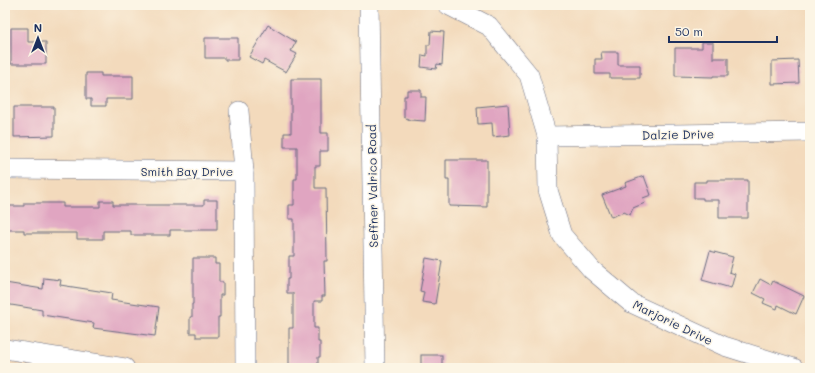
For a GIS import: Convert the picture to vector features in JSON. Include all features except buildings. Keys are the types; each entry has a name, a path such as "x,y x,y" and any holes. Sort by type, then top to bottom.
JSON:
{"street":[{"name":"Seffner Valrico Road","path":"369,5 375,368"},
{"name":"Marjorie Drive","path":"448,5 489,26 529,75 547,136 548,190 562,235 592,270 631,303 724,346 794,368"},
{"path":"239,111 244,171"},
{"name":"Dalzie Drive","path":"547,136 810,132"},
{"name":"Smith Bay Drive","path":"5,169 244,171 245,368"},
{"path":"5,349 125,368"}]}
